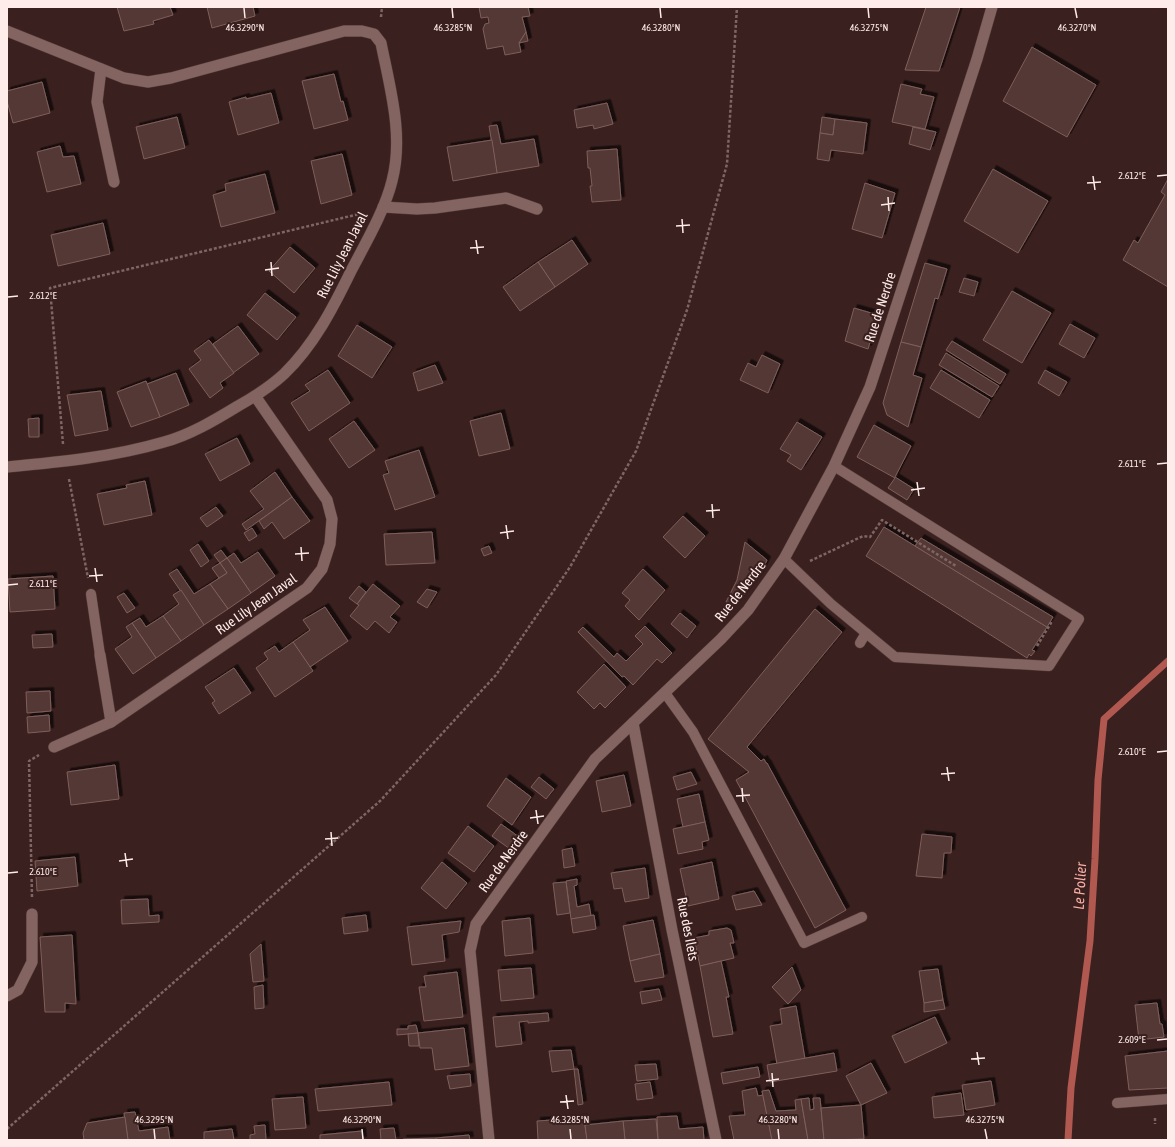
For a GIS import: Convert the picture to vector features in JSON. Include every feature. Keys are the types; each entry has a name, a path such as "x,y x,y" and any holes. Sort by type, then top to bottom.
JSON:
{"street":[{"name":"Rue de Nerdre","path":"489,1140 470,951 476,924 595,759 721,639 748,610 784,559 834,466 870,387 975,66 992,7"},
{"path":"7,31 124,78 148,82 171,78 344,31 362,31 374,34 381,44 396,123 396,152 392,181 383,207"},
{"path":"101,69 97,102 114,182"},
{"name":"Rue Lily Jean Javal","path":"7,467 65,462 110,455 165,442 208,424 255,396 284,374 311,343 332,309 383,207 417,209 435,208 506,198 537,209"},
{"name":"Rue Lily Jean Javal","path":"54,747 110,722 307,588 322,569 330,544 332,520 327,500 255,396"},
{"path":"100,655 110,722"},
{"name":"Rue des Ilets","path":"633,723 672,930 716,1140"},
{"path":"7,996 18,990 32,962 32,914"}],"lane":[{"path":"784,559 830,604 895,657 1049,666 1079,619 834,466"},
{"path":"91,594 100,655"},
{"path":"860,643 866,634"},
{"path":"665,693 694,732 804,943 862,917"},
{"path":"1117,1103 1168,1099"}],"path":[{"path":"7,1129 380,801 496,675 570,567 636,451 687,310 727,164 737,7"},
{"path":"91,594 65,462 50,288 383,207"},
{"path":"794,568 863,536 870,537 882,520 918,542"},
{"path":"1037,646 1051,623 1049,622"},
{"path":"32,914 29,761 54,747"}],"building":[{"path":"117,7 170,7 173,15 153,21 154,24 124,31"},
{"path":"207,7 253,7 255,16 212,28"},
{"path":"479,7 528,7 530,16 522,17 526,32 519,43 521,52 505,55 503,46 487,49 483,29 485,24 489,23 488,17 481,18"},
{"path":"926,7 960,7 939,71 905,70"},
{"path":"526,32 528,41 519,43"},
{"path":"1032,47 1096,85 1067,137 1003,101"},
{"path":"334,74 341,102 343,101 348,120 314,129 302,81"},
{"path":"42,82 50,113 13,123 7,101 7,91"},
{"path":"901,84 922,89 920,94 934,97 925,129 892,122"},
{"path":"271,93 279,123 238,135 229,102 246,97 246,99"},
{"path":"607,103 613,124 594,129 593,125 577,128 574,110"},
{"path":"177,117 185,148 144,159 136,127"},
{"path":"822,117 835,119 833,135 820,133"},
{"path":"835,119 867,123 863,154 831,150 829,161 817,159 820,133 833,135"},
{"path":"497,125 501,144 534,139 539,166 497,173 489,126"},
{"path":"913,127 936,132 930,150 909,144"},
{"path":"492,140 497,173 453,181 447,147"},
{"path":"60,146 63,157 74,156 81,184 47,192 37,152"},
{"path":"617,149 621,200 592,202 590,186 592,186 590,168 588,168 587,151"},
{"path":"342,154 352,195 321,204 311,161"},
{"path":"993,169 1048,201 1018,253 964,221"},
{"path":"265,174 275,213 221,227 213,195 226,191 225,184"},
{"path":"1168,179 1168,287 1123,260 1134,240 1138,243 1165,195 1161,192"},
{"path":"865,183 895,193 882,238 852,229"},
{"path":"103,223 110,254 58,266 51,235"},
{"path":"572,240 588,264 555,287 538,262"},
{"path":"290,247 315,268 294,293 269,271"},
{"path":"538,262 555,287 520,311 503,287"},
{"path":"925,263 947,269 938,299 935,298 921,347 901,342"},
{"path":"964,278 978,282 974,296 959,292"},
{"path":"1012,291 1051,313 1022,363 983,340"},
{"path":"265,293 296,317 277,340 247,315"},
{"path":"854,308 878,315 868,349 845,341"},
{"path":"1070,324 1095,338 1084,358 1059,344"},
{"path":"357,325 392,347 372,378 338,356"},
{"path":"238,326 259,354 233,373 213,344"},
{"path":"209,340 234,373 220,383 223,388 210,398 189,369 201,360 194,351"},
{"path":"952,341 1006,374 1000,384 946,350"},
{"path":"901,342 921,347 913,375 922,378 908,427 887,415 883,403"},
{"path":"946,353 999,386 992,397 939,365"},
{"path":"762,355 780,364 768,393 740,380 748,363 756,367"},
{"path":"435,365 443,383 418,391 413,373"},
{"path":"328,370 350,403 309,431 291,403 310,391 305,385"},
{"path":"941,370 990,400 979,418 930,388"},
{"path":"1045,370 1067,382 1059,396 1038,383"},
{"path":"176,373 189,405 160,417 147,384"},
{"path":"146,381 160,417 131,427 117,392"},
{"path":"101,391 108,430 75,436 67,395"},
{"path":"501,413 510,449 479,456 470,421"},
{"path":"39,418 39,437 29,437 28,419"},
{"path":"354,421 375,450 349,468 329,439"},
{"path":"797,422 822,437 801,470 787,461 791,455 780,449"},
{"path":"874,425 911,446 895,477 914,489 907,500 888,488 895,478 857,457"},
{"path":"237,438 250,464 220,481 205,454"},
{"path":"419,450 435,497 395,510 383,475 389,473 385,461"},
{"path":"275,472 292,497 246,530 242,524 264,509 250,491"},
{"path":"145,481 152,515 104,525 97,494 127,488 126,485"},
{"path":"292,497 310,521 284,539 272,522 264,529 259,521"},
{"path":"216,507 223,516 207,527 200,518"},
{"path":"683,516 705,536 685,558 663,537"},
{"path":"884,527 1047,627 1032,650 1035,651 1031,656 1029,654 1027,658 866,556"},
{"path":"252,528 257,536 249,541 244,533"},
{"path":"432,532 435,563 386,565 384,534"},
{"path":"921,538 1053,617 1047,627 915,546"},
{"path":"745,542 767,560 761,573 732,608 726,602 737,580"},
{"path":"198,544 209,561 201,567 190,550"},
{"path":"489,546 492,553 484,556 481,549"},
{"path":"221,550 227,558 220,563 214,555"},
{"path":"258,552 275,576 251,593 227,558 234,553 241,563"},
{"path":"227,558 251,593 228,609 210,584 227,573 220,563"},
{"path":"220,563 227,573 219,578 212,568"},
{"path":"177,569 194,594 210,584 228,609 204,625 169,574"},
{"path":"643,569 665,590 639,620 625,606 630,600 622,593"},
{"path":"53,576 55,609 10,612 8,579"},
{"path":"373,584 400,606 390,617 397,622 389,633 375,621 367,630 350,616 359,605 357,604"},
{"path":"359,586 366,592 357,604 349,598"},
{"path":"427,589 437,592 427,608 417,602"},
{"path":"181,590 204,625 181,641 163,616 179,604 173,595"},
{"path":"124,593 135,608 127,613 117,597"},
{"path":"325,607 348,641 310,667 293,642 310,630 303,620"},
{"path":"815,609 842,632 747,747 761,761 764,759 767,763 846,910 815,928 736,780 749,772 708,739"},
{"path":"680,613 696,626 687,638 671,624"},
{"path":"163,616 181,641 156,658 132,623 140,618 146,627"},
{"path":"132,623 156,658 133,674 115,649 132,637 126,627"},
{"path":"645,626 672,653 662,663 657,659 633,685 624,676 622,677 578,632 583,627 614,657 617,653 626,661 643,644 635,636"},
{"path":"52,634 53,647 33,648 32,635"},
{"path":"293,642 313,671 275,697 256,668 268,659 264,653 275,646 279,652"},
{"path":"604,664 626,687 605,708 600,703 594,709 577,692"},
{"path":"234,668 251,693 219,714 212,703 215,701 205,687"},
{"path":"50,691 51,711 27,713 26,692"},
{"path":"49,715 50,731 28,733 27,717"},
{"path":"115,765 119,799 71,805 67,772"},
{"path":"691,772 697,784 677,790 673,777"},
{"path":"624,775 631,806 602,812 596,781"},
{"path":"539,777 554,789 546,799 531,787"},
{"path":"506,778 531,797 512,825 487,806"},
{"path":"699,794 705,822 683,827 677,799"},
{"path":"705,822 709,840 702,842 703,849 678,854 673,829"},
{"path":"501,824 519,837 510,849 492,836"},
{"path":"468,826 494,846 474,872 448,853"},
{"path":"922,834 952,837 951,853 944,853 942,878 916,876"},
{"path":"572,848 575,866 564,868 562,850"},
{"path":"75,857 78,886 37,891 35,861"},
{"path":"442,862 467,883 446,909 421,888"},
{"path":"712,862 719,899 688,906 680,869"},
{"path":"645,868 649,898 625,902 622,888 614,889 611,873"},
{"path":"577,879 577,885 574,886 577,907 589,904 591,916 571,919 566,881"},
{"path":"566,882 570,913 557,915 553,883"},
{"path":"754,891 762,905 736,910 732,896"},
{"path":"148,899 149,916 159,915 159,922 122,924 121,900"},
{"path":"366,915 368,931 344,934 342,918"},
{"path":"594,915 596,929 573,933 571,919"},
{"path":"530,918 533,953 505,956 502,921"},
{"path":"653,920 660,954 630,961 623,926"},
{"path":"461,921 459,932 442,935 445,961 412,965 407,927"},
{"path":"727,928 731,930 734,943 730,943 734,958 700,966 694,938 709,935 709,931"},
{"path":"72,935 76,1004 65,1003 65,1012 45,1012 40,937"},
{"path":"261,944 264,981 253,982 250,954"},
{"path":"660,954 664,977 635,982 630,961"},
{"path":"721,961 729,997 726,997 733,1034 713,1037 700,966"},
{"path":"792,967 801,990 788,1004 772,987"},
{"path":"531,968 534,998 501,1001 498,970"},
{"path":"938,969 943,1000 924,1003 919,971"},
{"path":"457,972 463,1017 424,1021 419,987 426,987 424,976"},
{"path":"263,985 264,1008 255,1009 254,987"},
{"path":"659,989 662,1000 642,1004 640,992"},
{"path":"943,1000 945,1009 924,1012 924,1003"},
{"path":"1157,1003 1160,1024 1162,1024 1164,1037 1139,1040 1135,1005"},
{"path":"796,1006 805,1059 777,1064 770,1026 782,1024 780,1009"},
{"path":"548,1013 549,1021 528,1023 528,1021 519,1022 522,1044 496,1047 493,1017"},
{"path":"935,1017 947,1043 905,1063 892,1036"},
{"path":"416,1025 418,1033 397,1035 397,1029 408,1029 408,1026"},
{"path":"464,1028 469,1066 435,1070 432,1048 420,1048 418,1033"},
{"path":"418,1033 419,1046 409,1046 408,1034"},
{"path":"571,1050 574,1069 552,1072 549,1051"},
{"path":"1168,1051 1168,1088 1129,1090 1125,1056"},
{"path":"834,1053 837,1071 770,1082 767,1065"},
{"path":"871,1063 887,1093 861,1105 846,1076"},
{"path":"656,1064 658,1079 637,1081 635,1065"},
{"path":"758,1067 760,1077 723,1084 721,1073"},
{"path":"574,1069 578,1069 583,1104 578,1105"},
{"path":"470,1074 471,1086 450,1089 447,1076"},
{"path":"991,1081 995,1105 966,1110 962,1085"},
{"path":"389,1082 392,1105 318,1111 315,1089"},
{"path":"650,1082 653,1098 637,1100 635,1084"},
{"path":"756,1088 758,1096 763,1095 772,1140 734,1140 729,1116 745,1115 742,1091"},
{"path":"769,1090 776,1111 796,1110 795,1100 801,1099 808,1140 772,1140 762,1091"},
{"path":"961,1093 964,1115 934,1118 932,1097"},
{"path":"303,1097 306,1128 275,1130 272,1099"},
{"path":"809,1098 810,1110 814,1109 813,1098 820,1098 824,1140 808,1140 801,1099"},
{"path":"861,1105 864,1139 824,1140 821,1108"},
{"path":"135,1112 139,1131 168,1127 170,1140 128,1140 124,1113"},
{"path":"677,1116 679,1129 703,1127 704,1140 658,1140 657,1117"},
{"path":"125,1117 128,1140 84,1140 83,1133 87,1123"},
{"path":"584,1118 587,1140 538,1140 537,1121"},
{"path":"656,1119 658,1140 625,1140 623,1121"},
{"path":"623,1121 625,1140 587,1140 585,1125"},
{"path":"265,1125 266,1140 250,1140 250,1135 255,1134 254,1126"},
{"path":"394,1128 396,1140 381,1140 380,1129"},
{"path":"232,1129 234,1140 204,1140 204,1132"},
{"path":"362,1131 363,1140 320,1140 320,1135"},
{"path":"469,1135 470,1140 437,1140 436,1138"},
{"path":"436,1138 437,1140 403,1140 403,1139"}],"waterway":[{"name":"Le Polier","path":"1068,1140 1071,1088 1090,941 1098,780 1104,719 1168,661"}]}
